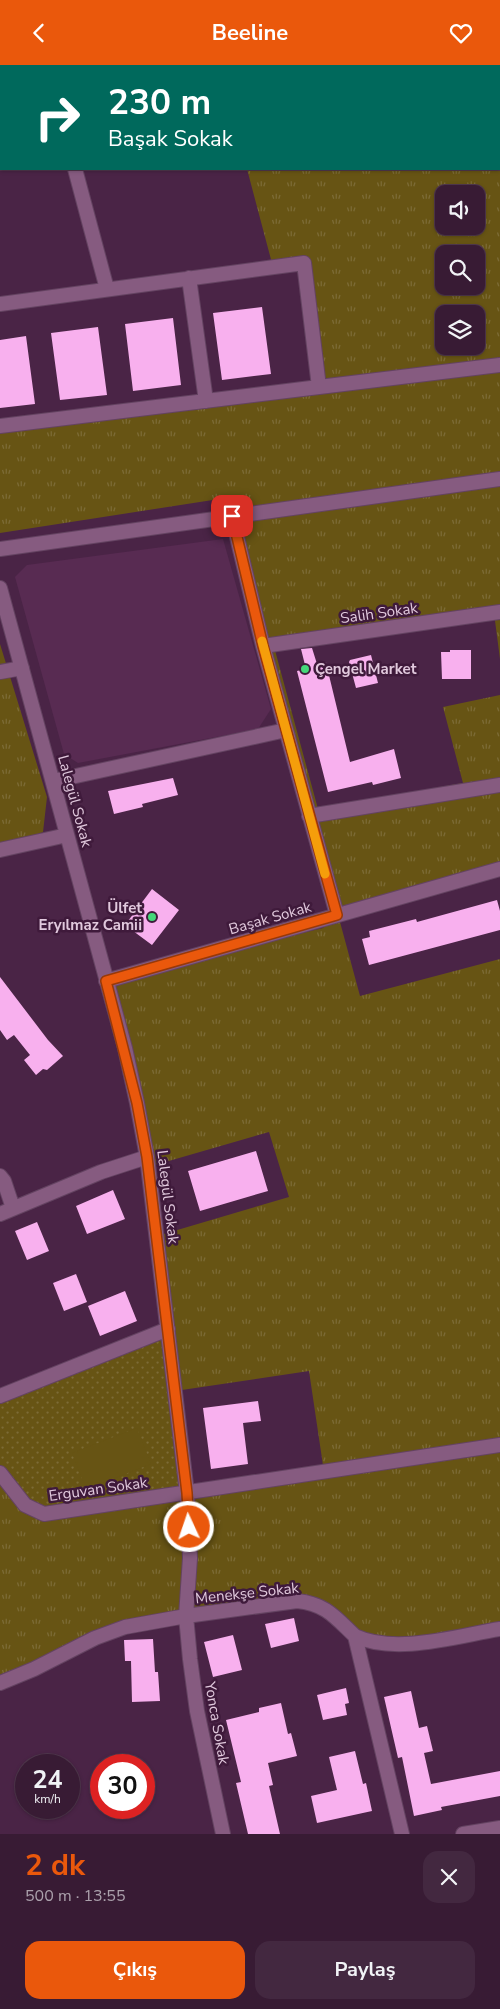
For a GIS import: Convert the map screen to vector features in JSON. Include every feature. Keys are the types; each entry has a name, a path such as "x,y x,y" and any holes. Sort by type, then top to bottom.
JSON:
{"street":[{"path":"75,170 107,289"},
{"path":"0,304 304,263 319,387"},
{"path":"189,278 206,401"},
{"path":"0,427 500,365"},
{"path":"0,549 500,479"},
{"path":"232,516 263,646 337,915"},
{"name":"Lalegül Sokak","path":"0,588 106,981 137,1103 147,1157 187,1493 190,1558 186,1616"},
{"name":"Salih Sokak","path":"263,646 500,612"},
{"path":"0,672 22,668"},
{"path":"53,781 286,730"},
{"path":"309,816 500,785"},
{"path":"0,850 67,835"},
{"name":"Başak Sokak","path":"106,981 500,869"},
{"path":"0,1214 102,1172 147,1157"},
{"path":"0,1176 13,1208"},
{"path":"0,1397 168,1329"},
{"name":"Erguvan Sokak","path":"0,1473 25,1505 44,1514 500,1445"},
{"name":"Menekşe Sokak","path":"0,1683 34,1669 81,1645 117,1630 138,1624 297,1601 322,1607 332,1613 355,1636"},
{"name":"Yonca Sokak","path":"186,1616 197,1711 223,1834"},
{"path":"355,1636 371,1642 402,1645 500,1629"},
{"path":"355,1636 402,1834"},
{"path":"463,1834 500,1828"}],"shaded area":[{"path":"223,539 271,709 258,729 78,763 64,754 15,577 27,565"}],"green space":[{"path":"247,170 500,170 500,659 494,613 273,643 318,809 463,783 443,707 500,695 500,869 340,922 360,996 500,959 500,1629 371,1642 310,1603 138,1624 0,1683 0,1473 25,1504 324,1472 309,1371 175,1391 157,1236 289,1197 269,1132 148,1167 106,981 323,928 337,915 263,646 232,497 0,533 0,426 319,387 304,263 273,267"},
{"path":"0,644 47,797 43,832 0,849"},
{"path":"168,1329 187,1493 44,1514 0,1473 0,1396"},
{"path":"137,1428 151,1464 86,1489 72,1453"}],"building":[{"path":"262,307 271,374 222,380 213,313"},
{"path":"173,318 181,385 133,391 125,324"},
{"path":"98,327 107,395 60,400 51,333"},
{"path":"26,336 35,404 0,408 0,340"},
{"path":"312,648 317,664 326,662 350,762 394,749 401,778 373,785 372,782 328,792 297,671 306,669 301,649"},
{"path":"450,650 471,650 471,679 442,679 441,652 450,652"},
{"path":"371,655 378,683 356,688 349,662 350,660"},
{"path":"173,778 178,795 142,804 143,807 114,814 108,791"},
{"name":"Ülfet Eryılmaz Camii","path":"152,889 179,910 152,945 125,925"},
{"path":"497,900 500,911 500,930 369,965 362,939 370,937 369,931 416,919 417,922"},
{"path":"0,977 48,1040 63,1056 47,1070 43,1069 36,1075 24,1060 30,1055 14,1035 7,1040 0,1030"},
{"path":"256,1151 268,1191 200,1211 188,1171"},
{"path":"113,1190 125,1219 87,1234 76,1206"},
{"path":"37,1222 49,1251 27,1260 15,1231"},
{"path":"76,1274 87,1302 64,1311 53,1283"},
{"path":"125,1291 137,1321 100,1336 88,1306"},
{"path":"258,1401 261,1421 243,1423 248,1464 211,1469 203,1408"},
{"path":"294,1618 299,1641 271,1648 265,1624"},
{"path":"233,1635 242,1670 213,1677 204,1642"},
{"path":"153,1639 155,1672 158,1672 160,1701 132,1702 131,1661 125,1661 124,1640"},
{"path":"346,1688 349,1703 345,1704 347,1715 323,1720 317,1695"},
{"path":"411,1691 419,1728 427,1726 433,1751 424,1753 431,1784 500,1771 500,1796 441,1807 442,1810 414,1816 402,1757 398,1758 384,1697"},
{"path":"281,1703 288,1734 291,1733 297,1756 268,1763 273,1785 269,1786 280,1834 248,1834 236,1783 241,1782 226,1720 259,1712 259,1708"},
{"path":"355,1751 363,1784 366,1783 372,1811 317,1823 311,1796 337,1790 329,1757"}],"slow traffic":[{"path":"262,641 325,874"}],"place":[{"name":"Çengel Market","path":"305,669"},
{"name":"Ülfet Eryılmaz Camii","path":"152,917"}],"route":[{"path":"189,1527 187,1493 147,1157 125,1048 106,981 337,915 263,646 232,516"}]}
